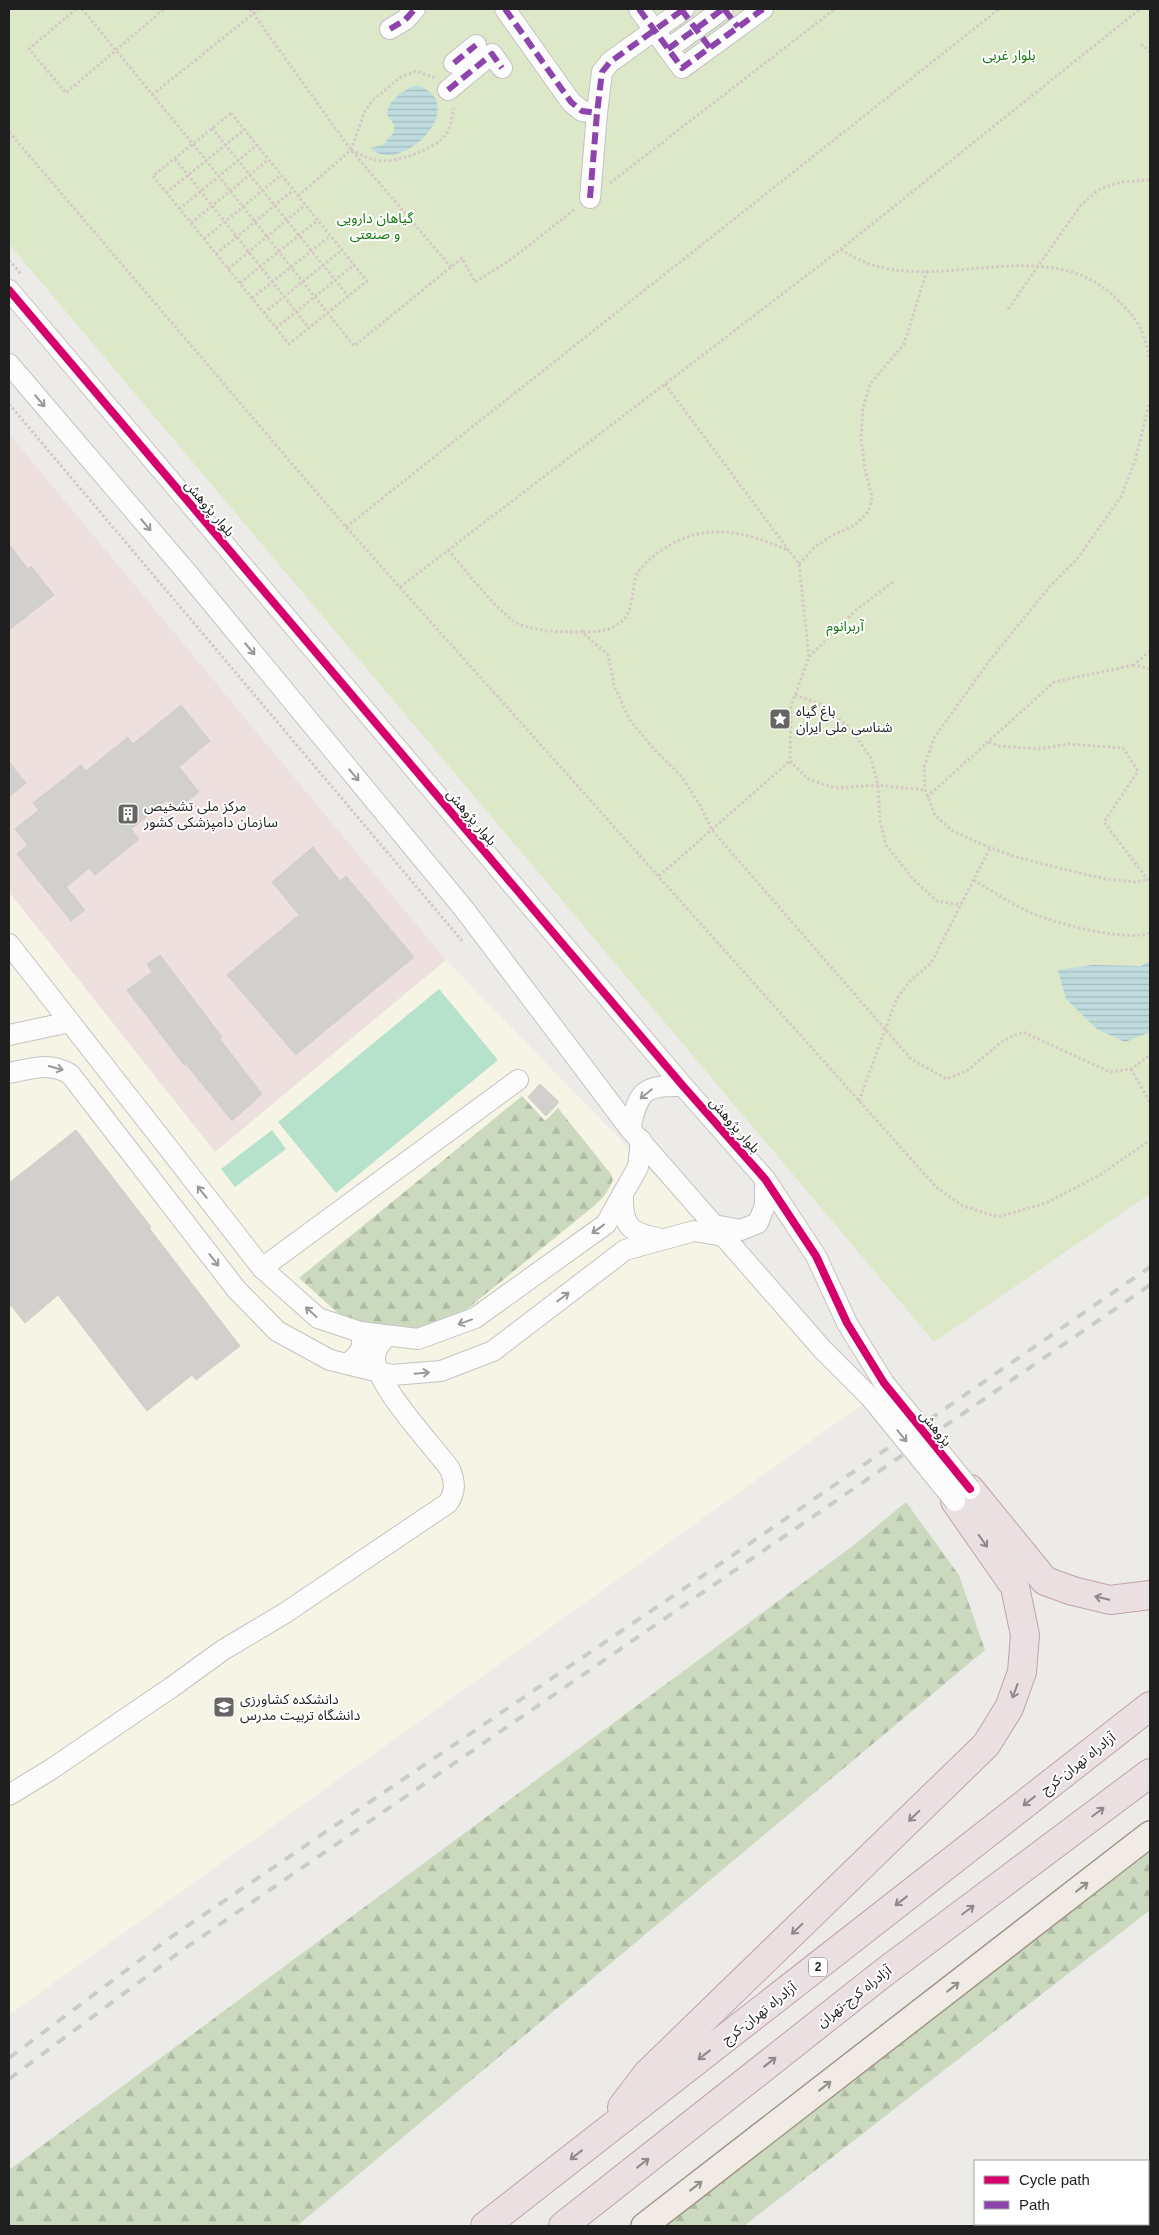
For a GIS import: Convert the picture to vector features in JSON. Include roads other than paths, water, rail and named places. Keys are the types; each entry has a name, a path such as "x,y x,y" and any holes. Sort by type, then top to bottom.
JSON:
{"highway":[{"path":"963,1495 1045,1581 1073,1591 1110,1600 1150,1595"},
{"path":"598,2138 647,2074 986,1745 1009,1708 1022,1672 1025,1635 1015,1587 963,1495"},
{"name":"آزادراه تهران-کرج","path":"485,2226 1150,1706"},
{"name":"آزادراه کرج-تهران","path":"563,2226 882,1974 1150,1773"}],"main road":[{"path":"644,2226 1150,1834"}],"street":[{"path":"390,29 405,20 415,9"},
{"path":"505,9 571,102 582,111 597,113"},
{"path":"590,198 602,72 610,62 682,9 710,48"},
{"path":"668,49 723,9 738,27"},
{"path":"642,10 682,68 763,9"},
{"path":"448,90 468,57 492,54 502,68"},
{"name":"بلوار پژوهش","path":"9,290 683,1086 766,1179 816,1256 847,1323 884,1383"},
{"path":"9,364 189,575 464,909 636,1135 823,1350 963,1495"},
{"path":"9,944 262,1268 318,1318 360,1332 418,1339 475,1318 606,1224 638,1167 636,1104 644,1093 657,1086 683,1086"},
{"path":"9,1035 70,1022"},
{"path":"9,1073 50,1066 59,1067 70,1074 236,1289 277,1331 330,1360 392,1375 441,1371 493,1351 625,1250 694,1231 741,1230 758,1223 765,1205 766,1179"},
{"path":"262,1268 518,1080"},
{"path":"624,1194 623,1211 627,1224 638,1234 663,1240"},
{"path":"347,1364 360,1352 363,1341 360,1332"},
{"path":"9,1794 50,1770 222,1650 286,1613 448,1502 453,1496 454,1479 450,1469 394,1398 379,1372 375,1361 376,1352 380,1344 388,1336"},
{"name":"پژوهش","path":"884,1383 963,1495"}],"water":[{"path":"416,85 432,94 438,107 435,121 426,134 413,146 398,153 383,155 370,148 383,145 394,132 394,125 387,114 388,109 397,96"},
{"path":"1150,961 1150,1032 1125,1042 1097,1029 1066,999 1058,970 1092,965 1141,966"}],"railway":[{"path":"9,2058 171,1937 720,1564 1150,1267"},
{"path":"9,2079 181,1951 1150,1285"}],"place":[{"name":"باغ گیاه‌ شناسی ملی ایران","path":"780,719"},
{"name":"مرکز ملی تشخیص سازمان دامپزشکی کشور","path":"128,814"},
{"name":"دانشکده کشاورزی دانشگاه تربیت مدرس","path":"224,1707"}],"park label":[{"name":"بلوار غربی","path":"1009,55"},
{"name":"گیاهان دارویی و صنعتی","path":"375,226"},
{"name":"آربرانوم","path":"845,626"}]}
